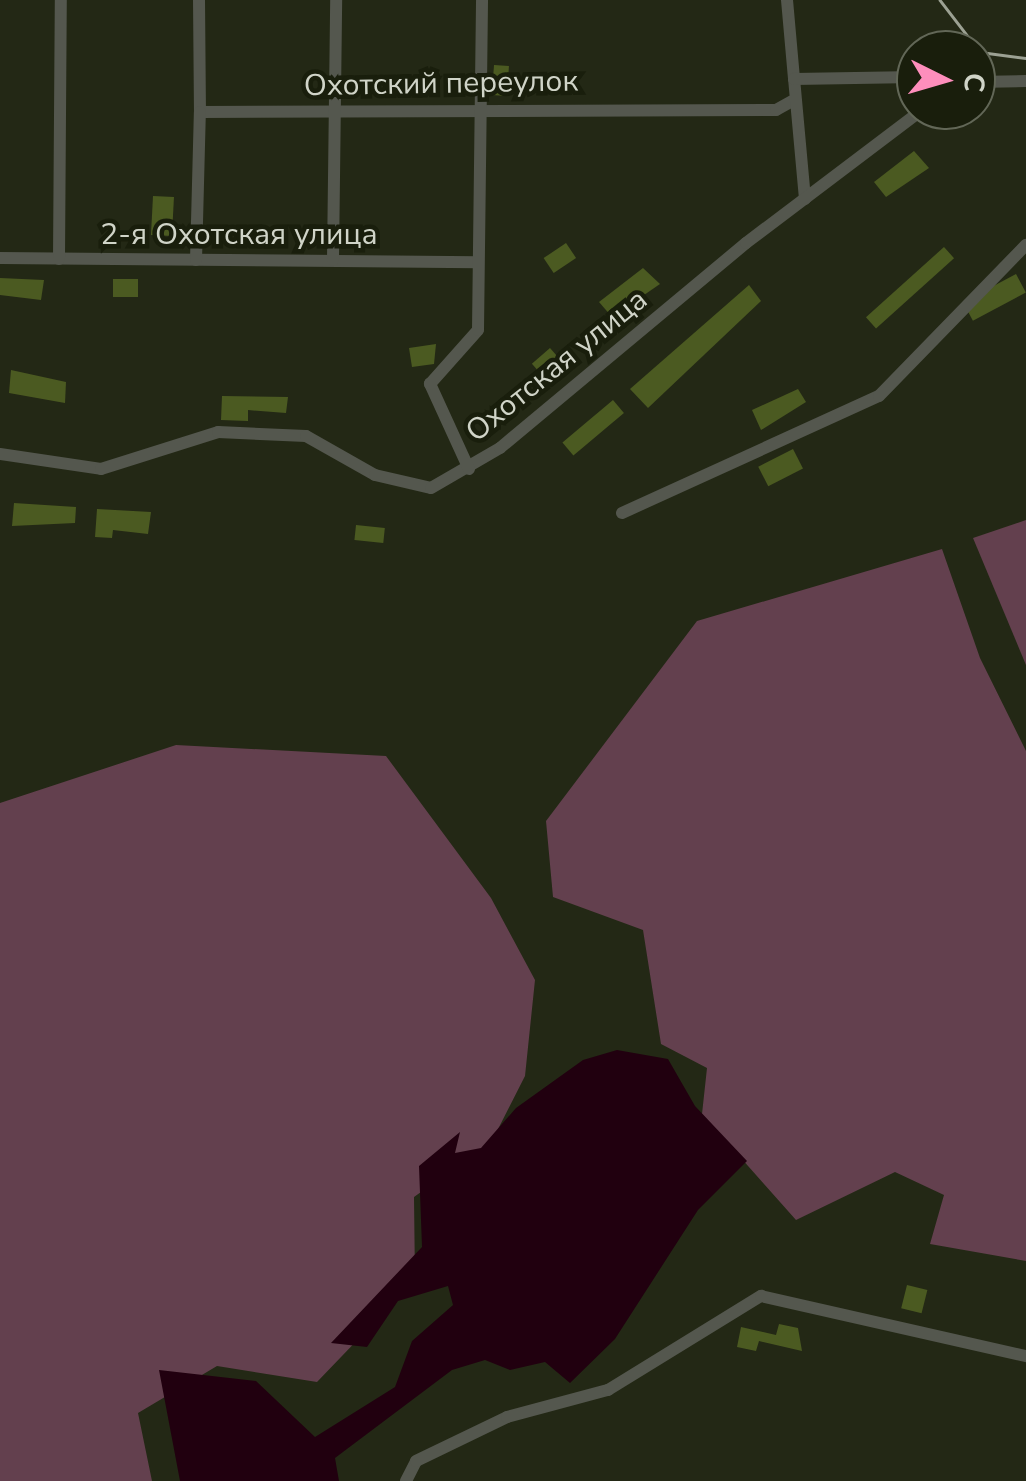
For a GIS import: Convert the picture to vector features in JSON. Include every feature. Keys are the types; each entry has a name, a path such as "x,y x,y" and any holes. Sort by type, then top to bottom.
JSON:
{"street":[{"path":"60,259 61,0"},
{"path":"196,260 199,0"},
{"path":"333,260 336,0"},
{"path":"469,469 430,384 478,330 482,0"},
{"path":"787,0 794,79 792,102 804,198"},
{"path":"794,79 896,77"},
{"path":"996,81 1026,80"},
{"name":"Охотский переулок","path":"200,112 478,106 776,110 792,102"},
{"name":"Охотская улица","path":"0,454 101,468 218,432 306,436 375,475 431,488 469,469 804,198 896,129"},
{"path":"622,513 879,396 1026,245"},
{"name":"2-я Охотская улица","path":"0,258 478,262"},
{"path":"406,1481 416,1461 508,1417 608,1390 761,1296 1026,1356"}],"shaded area":[{"path":"1026,520 1026,665 973,538"},
{"path":"942,549 980,658 1026,751 1026,1261 930,1244 944,1195 895,1172 796,1220 702,1114 707,1068 661,1044 643,930 553,897 546,821 697,621"},
{"path":"176,745 386,756 491,898 535,980 525,1076 492,1141 414,1197 415,1280 317,1382 217,1366 138,1413 152,1481 0,1481 0,803"},
{"path":"617,1050 668,1059 695,1106 747,1161 698,1210 615,1339 570,1383 545,1362 510,1370 485,1360 452,1370 335,1458 339,1481 180,1481 159,1370 256,1381 315,1437 395,1387 412,1341 453,1305 448,1286 398,1301 367,1347 331,1343 422,1247 419,1166 460,1132 455,1153 481,1148 516,1108 583,1060"}],"building":[{"path":"494,65 509,66 507,96 492,95"},
{"path":"914,151 929,168 886,197 874,182"},
{"path":"153,196 174,197 172,236 151,235"},
{"path":"566,243 576,258 554,273 544,258"},
{"path":"944,247 954,258 876,328 866,317"},
{"path":"643,268 660,284 612,317 599,302"},
{"path":"1016,274 1026,293 973,321 963,302"},
{"path":"0,278 44,280 41,300 0,295"},
{"path":"113,279 138,279 138,297 113,297"},
{"path":"749,285 761,301 648,408 630,389"},
{"path":"436,344 434,364 412,367 409,348"},
{"path":"550,348 562,362 544,377 532,364"},
{"path":"11,370 66,382 65,403 9,393"},
{"path":"798,389 806,402 761,430 752,410"},
{"path":"222,396 288,397 286,413 248,410 248,421 221,420"},
{"path":"613,400 624,413 573,455 562,442"},
{"path":"793,449 803,469 768,486 758,467"},
{"path":"14,503 76,507 75,523 12,526"},
{"path":"97,509 151,512 148,534 113,530 112,538 95,537"},
{"path":"356,525 385,528 383,543 354,540"},
{"path":"907,1285 927,1290 922,1313 901,1308"},
{"path":"779,1324 798,1328 802,1351 759,1341 756,1351 737,1347 741,1327 776,1335"}],"tram line":[{"path":"940,0 980,52 1026,58"}]}
